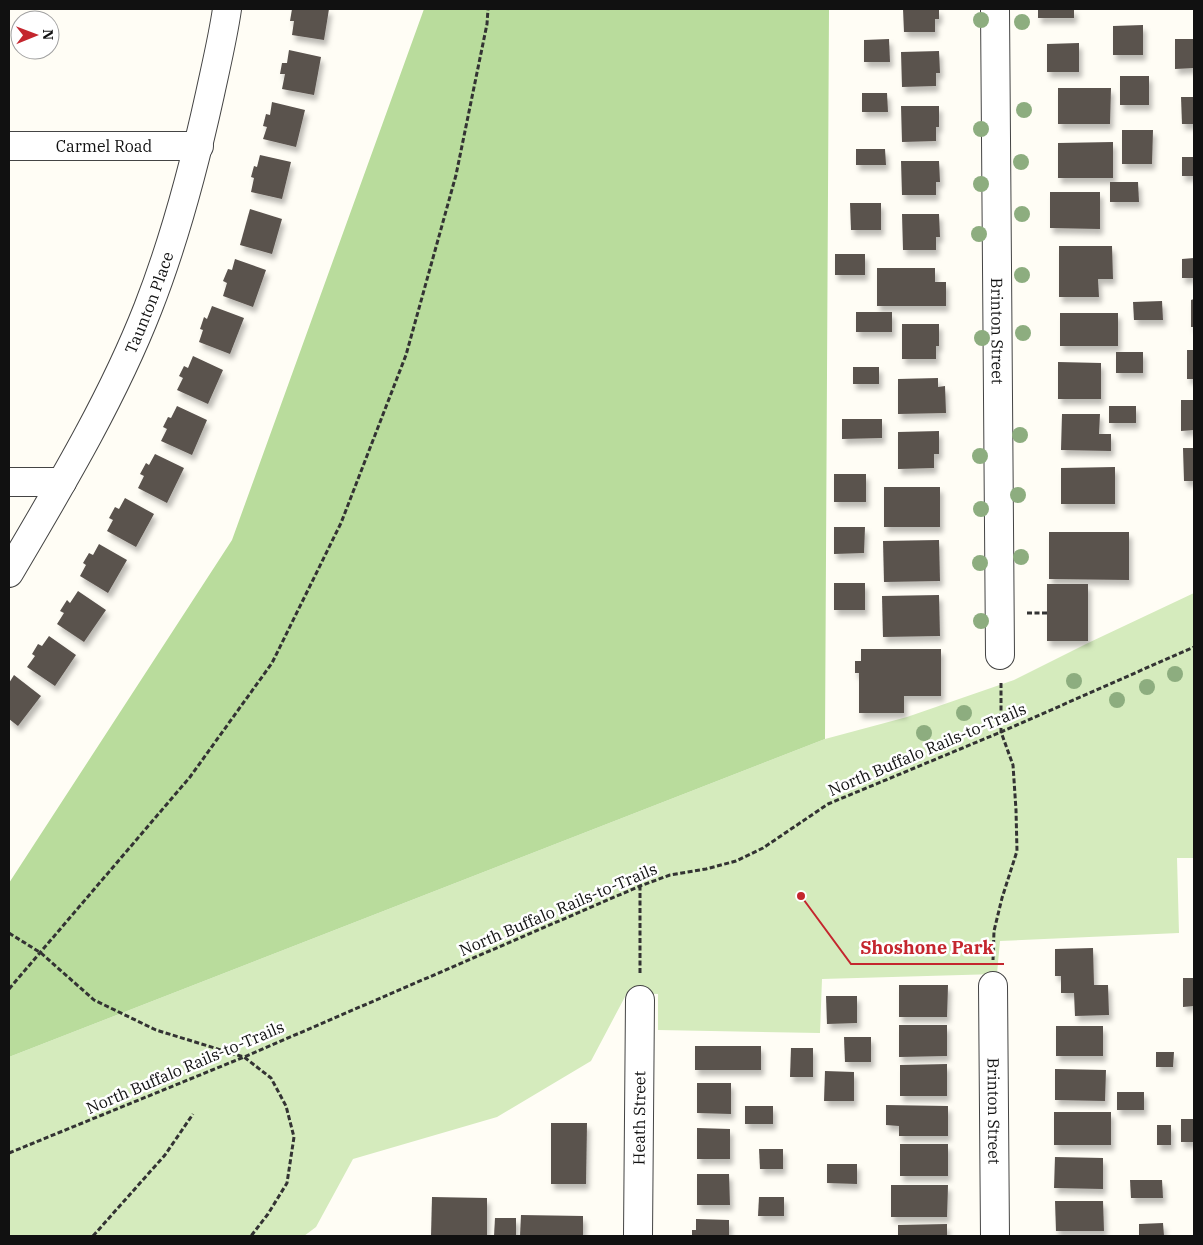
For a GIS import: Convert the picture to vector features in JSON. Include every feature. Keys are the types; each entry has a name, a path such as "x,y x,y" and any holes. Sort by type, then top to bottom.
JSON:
{"street":[{"name":"Taunton Place","path":"9,573 62,482 125,361 148,309 175,228 199,146 228,9"},
{"name":"Brinton Street","path":"995,9 1000,655"},
{"name":"Carmel Road","path":"9,146 199,146"},
{"path":"9,482 62,482"},
{"name":"Brinton Street","path":"992,986 995,1236"},
{"name":"Heath Street","path":"638,1236 640,1000"}],"path":[{"path":"9,989 190,777 272,664 341,523 406,355 456,175 487,24 488,9"},
{"path":"1018,613 1047,613"},
{"name":"North Buffalo Rails-to-Trails","path":"9,1153 244,1057 640,886 670,875 706,869 736,861 764,848 828,804 1001,732 1194,647"},
{"path":"992,986 994,931 1017,851 1012,765 1001,732 1000,655"},
{"path":"640,886 640,1000"},
{"path":"9,933 41,953 94,1000 156,1030 244,1057 271,1078 286,1106 294,1137 287,1182 268,1214 251,1236"},
{"path":"93,1236 165,1155 194,1114"}],"green space":[{"path":"424,9 829,9 825,739 9,1057 9,883 232,540"},
{"path":"1194,593 1194,858 1177,858 1179,933 1000,941 997,974 822,979 820,1033 658,1030 658,994 627,993 591,1061 497,1117 353,1159 316,1227 304,1236 9,1236 9,1057 825,739 907,717 1014,680"}],"building":[{"path":"292,9 329,9 324,40 292,35 294,21 290,21"},
{"path":"903,9 939,9 939,19 935,19 935,32 904,32"},
{"path":"1038,9 1074,9 1074,18 1038,18"},
{"path":"1143,25 1143,55 1113,55 1113,26"},
{"path":"889,39 890,62 864,62 864,40"},
{"path":"1175,39 1194,39 1194,68 1175,69"},
{"path":"1079,43 1079,72 1047,72 1047,44"},
{"path":"289,50 321,57 314,95 282,89 285,74 280,74 282,63 287,63"},
{"path":"939,51 940,73 936,73 936,86 902,87 901,52"},
{"path":"1120,76 1149,76 1149,105 1120,105"},
{"path":"1058,88 1111,88 1110,124 1058,124"},
{"path":"862,93 887,93 888,112 862,112"},
{"path":"1181,97 1194,97 1194,124 1182,124"},
{"path":"272,102 305,110 296,147 263,139 267,127 263,126 266,114 270,115"},
{"path":"901,106 939,106 939,127 936,127 936,141 902,142"},
{"path":"1122,130 1153,130 1152,164 1122,164"},
{"path":"1113,142 1113,178 1058,178 1058,143"},
{"path":"856,149 885,149 886,165 856,165"},
{"path":"260,155 291,162 282,199 251,192 254,178 251,177 254,166 257,167"},
{"path":"1182,157 1194,157 1194,176 1182,176"},
{"path":"901,161 939,161 940,182 936,182 936,195 902,195"},
{"path":"1110,182 1138,182 1139,202 1110,202"},
{"path":"1050,192 1100,192 1100,229 1050,228"},
{"path":"850,203 881,203 881,230 851,230"},
{"path":"250,209 282,219 272,254 240,245"},
{"path":"902,214 939,214 940,237 936,237 936,250 903,250"},
{"path":"1059,246 1112,246 1113,279 1098,279 1099,297 1059,297"},
{"path":"835,254 865,254 865,275 835,275"},
{"path":"1194,258 1194,278 1182,278 1182,259"},
{"path":"235,259 266,270 253,307 223,296 227,283 223,281 228,269 232,270"},
{"path":"877,268 935,268 935,282 946,282 946,306 877,306"},
{"path":"1194,299 1194,327 1191,327 1191,300"},
{"path":"1162,301 1163,320 1134,320 1133,302"},
{"path":"212,306 244,318 230,354 199,342 203,330 200,329 204,317 207,319"},
{"path":"856,312 892,312 892,332 856,332"},
{"path":"1060,313 1118,313 1118,346 1060,346"},
{"path":"902,324 939,324 939,346 936,346 936,359 902,359"},
{"path":"1187,350 1194,350 1194,379 1187,379"},
{"path":"1116,352 1143,352 1143,373 1116,373"},
{"path":"193,356 223,370 208,404 177,390 183,378 179,376 184,366 188,368"},
{"path":"1058,362 1101,363 1101,399 1058,399"},
{"path":"853,367 879,367 879,384 853,384"},
{"path":"938,378 938,387 945,386 946,413 898,414 898,379"},
{"path":"1181,400 1194,400 1194,430 1181,431"},
{"path":"177,406 207,420 192,455 161,441 167,429 163,427 168,417 171,418"},
{"path":"1109,406 1136,406 1136,423 1109,423"},
{"path":"1062,414 1100,414 1099,434 1111,434 1111,451 1061,450"},
{"path":"842,419 882,419 882,438 842,439"},
{"path":"939,431 939,454 934,454 934,468 898,469 898,432"},
{"path":"1183,448 1194,448 1194,481 1184,481"},
{"path":"155,454 184,468 167,503 138,488 144,476 140,474 146,463 149,465"},
{"path":"1115,467 1115,504 1061,504 1061,468"},
{"path":"834,474 866,474 866,502 834,502"},
{"path":"884,487 940,487 940,527 884,527"},
{"path":"125,498 154,514 136,547 107,531 113,520 109,518 115,507 119,509"},
{"path":"834,527 865,527 864,553 834,554"},
{"path":"1049,532 1129,532 1129,580 1049,579"},
{"path":"939,540 940,581 884,582 883,541"},
{"path":"99,544 127,560 108,593 80,576 86,565 83,563 89,553 93,555"},
{"path":"834,583 865,583 865,610 834,610"},
{"path":"1047,584 1088,584 1088,641 1047,641"},
{"path":"78,591 106,610 84,642 57,624 64,613 60,611 67,600 70,603"},
{"path":"939,595 940,636 883,637 882,596"},
{"path":"49,636 76,655 55,686 27,667 35,656 32,654 38,644 42,646"},
{"path":"861,649 941,649 941,696 904,696 904,713 859,713 859,673 855,673 855,661 861,661"},
{"path":"14,675 41,696 18,726 9,719 9,683"},
{"path":"1093,948 1094,985 1108,985 1109,1015 1075,1016 1074,993 1061,993 1061,976 1055,976 1055,949"},
{"path":"1183,978 1194,978 1194,1006 1183,1007"},
{"path":"899,985 948,985 947,1017 899,1017"},
{"path":"826,996 857,996 857,1023 827,1024"},
{"path":"899,1025 947,1025 947,1056 899,1057"},
{"path":"1056,1026 1103,1026 1103,1056 1056,1056"},
{"path":"844,1037 871,1037 871,1062 845,1062"},
{"path":"695,1046 761,1046 761,1070 695,1070"},
{"path":"791,1048 813,1048 813,1077 790,1077"},
{"path":"1156,1052 1174,1052 1173,1067 1156,1067"},
{"path":"947,1064 947,1096 900,1096 900,1065"},
{"path":"1055,1069 1106,1070 1105,1101 1055,1100"},
{"path":"825,1071 854,1072 854,1101 824,1101"},
{"path":"697,1083 731,1083 731,1114 697,1113"},
{"path":"1117,1092 1144,1092 1144,1110 1117,1110"},
{"path":"886,1105 948,1106 948,1136 899,1136 899,1126 886,1125"},
{"path":"745,1106 773,1106 773,1124 745,1124"},
{"path":"1054,1112 1111,1112 1111,1145 1054,1145"},
{"path":"1181,1119 1194,1119 1194,1142 1181,1142"},
{"path":"551,1123 587,1123 586,1184 551,1184"},
{"path":"1157,1125 1171,1125 1171,1145 1157,1145"},
{"path":"697,1128 730,1129 730,1159 697,1159"},
{"path":"900,1144 948,1144 948,1176 900,1176"},
{"path":"759,1149 783,1149 783,1169 760,1169"},
{"path":"1055,1157 1103,1158 1103,1189 1054,1188"},
{"path":"827,1164 857,1164 857,1184 827,1183"},
{"path":"697,1174 729,1174 730,1205 697,1205"},
{"path":"1130,1180 1162,1180 1163,1198 1131,1198"},
{"path":"891,1185 948,1185 947,1217 891,1217"},
{"path":"432,1197 487,1198 487,1236 431,1236"},
{"path":"759,1197 784,1197 784,1216 758,1216"},
{"path":"1055,1201 1103,1201 1104,1231 1056,1231"},
{"path":"521,1215 583,1216 583,1236 520,1236"},
{"path":"495,1218 516,1218 516,1236 494,1236"},
{"path":"696,1219 729,1220 729,1236 692,1236 692,1230 696,1230"},
{"path":"1163,1223 1164,1236 1139,1236 1139,1224"},
{"path":"947,1224 947,1236 898,1236 898,1225"}],"place":[{"name":"Shoshone Park","path":"801,896"}]}
